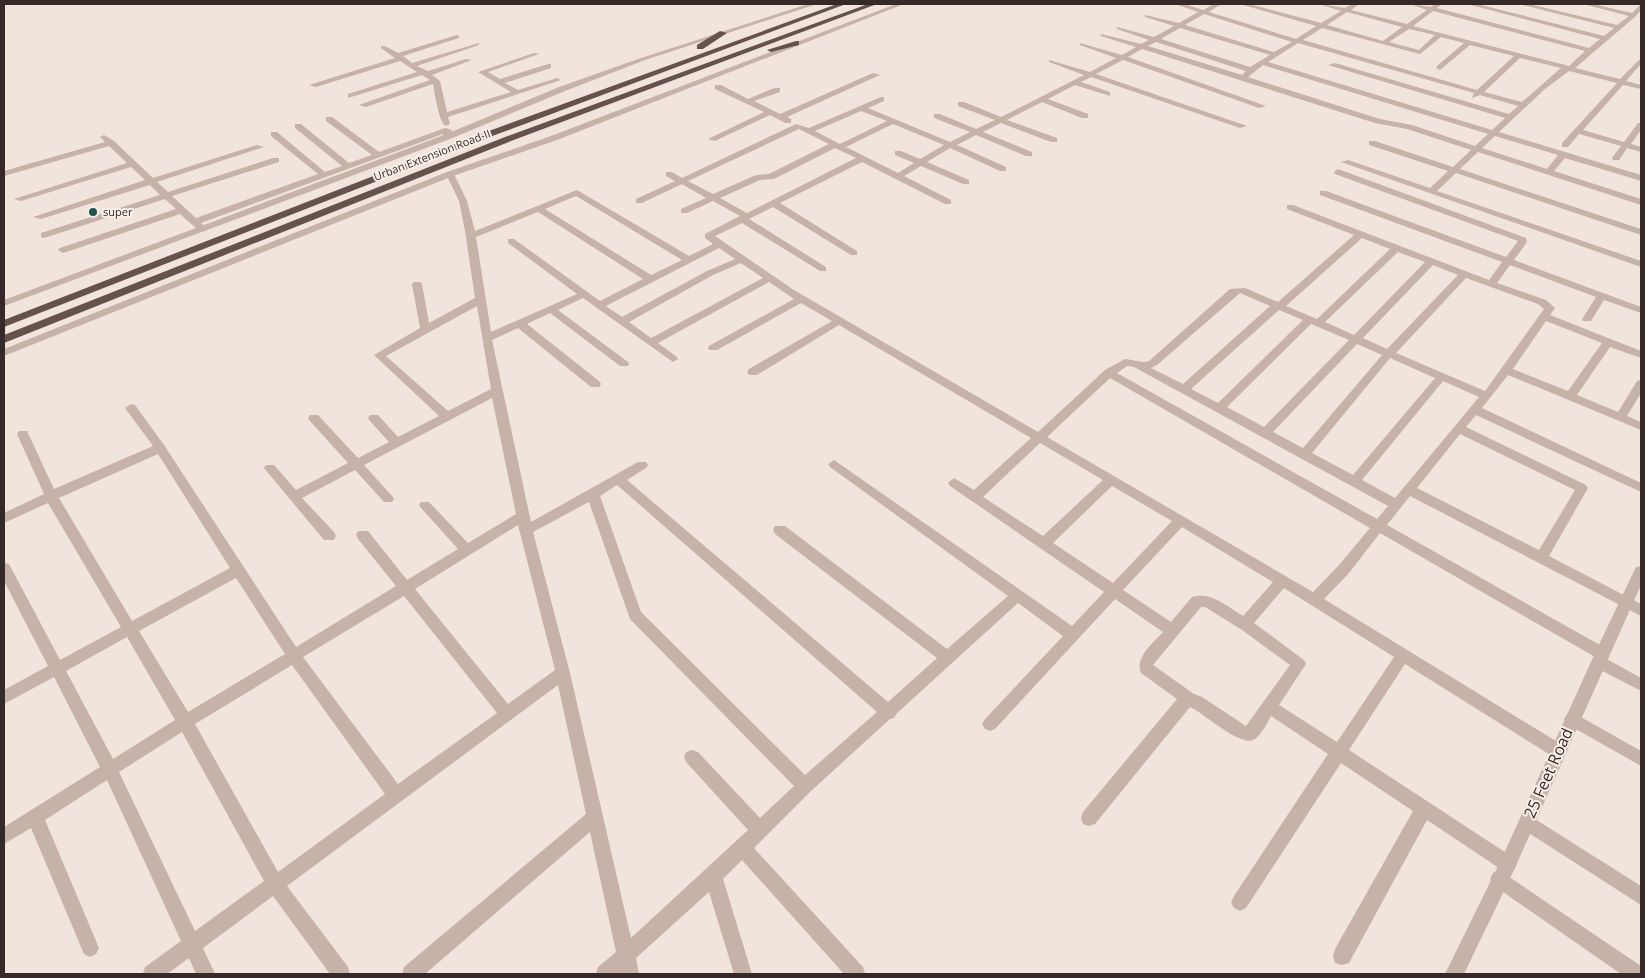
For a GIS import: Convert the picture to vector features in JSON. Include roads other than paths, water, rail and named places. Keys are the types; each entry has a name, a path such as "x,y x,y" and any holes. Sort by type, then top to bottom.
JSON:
{"highway":[{"name":"Urban Extension Road-II","path":"4,324 528,120 843,4"},
{"name":"Urban Extension Road-II","path":"4,339 508,139 874,4"},
{"path":"528,120 536,112 572,94 701,46 723,33"},
{"path":"508,139 544,132 582,120 727,64 796,43"}],"street":[{"path":"4,303 643,59 814,4"},
{"path":"4,354 450,174 650,101 901,4"},
{"path":"1178,4 1298,41 1523,105"},
{"path":"899,176 950,145 1122,58 1218,4"},
{"path":"1243,4 1322,27 1420,52 1441,34"},
{"path":"1322,4 1641,86"},
{"path":"1243,78 1251,70 1356,4"},
{"path":"1413,4 1590,50"},
{"path":"1384,43 1439,4"},
{"path":"1470,4 1604,38"},
{"path":"1522,4 1618,27"},
{"path":"1586,4 1634,15"},
{"path":"1431,192 1523,105 1563,70 1571,68 1604,38 1634,15 1641,6"},
{"path":"1146,16 1276,55"},
{"path":"1119,28 1251,70"},
{"path":"1103,35 1641,202"},
{"path":"313,85 457,37"},
{"path":"1440,68 1469,42"},
{"path":"412,65 477,44"},
{"path":"1082,44 1262,106"},
{"path":"383,47 436,80 448,134"},
{"path":"517,93 482,72 536,54"},
{"path":"1465,104 1519,55"},
{"path":"351,96 468,60"},
{"path":"1565,145 1641,60"},
{"path":"1051,61 1243,126"},
{"path":"1263,63 1465,104 1510,117"},
{"path":"1332,65 1351,80 1493,133 1641,178"},
{"path":"499,82 548,66"},
{"path":"781,117 876,75"},
{"path":"363,105 436,80"},
{"path":"443,116 556,80"},
{"path":"1074,82 1106,94"},
{"path":"718,86 948,202"},
{"path":"748,102 777,90"},
{"path":"809,131 881,99"},
{"path":"1040,99 1084,116"},
{"path":"961,104 1054,140"},
{"path":"862,108 1003,168"},
{"path":"712,139 771,112"},
{"path":"937,116 1029,154"},
{"path":"329,119 377,155"},
{"path":"684,211 759,177 770,177 893,121"},
{"path":"1616,158 1641,125"},
{"path":"298,126 347,166"},
{"path":"638,201 799,126"},
{"path":"1578,131 1641,150"},
{"path":"274,134 324,175"},
{"path":"194,222 377,155 448,134"},
{"path":"104,137 202,229"},
{"path":"1372,142 1641,232"},
{"path":"4,174 111,144"},
{"path":"38,217 260,146"},
{"path":"898,153 966,182"},
{"path":"1549,172 1564,155"},
{"path":"864,158 708,236 801,299 1314,600 1558,751"},
{"path":"44,236 276,160"},
{"path":"1345,162 1641,264"},
{"path":"18,199 133,164"},
{"path":"1338,172 1520,238 1522,242 1491,284"},
{"path":"450,174 463,201 496,391 524,523 563,673 630,974"},
{"path":"669,174 745,218 823,269"},
{"path":"470,236 577,193 689,260"},
{"path":"1323,193 1510,260 1641,310"},
{"path":"773,203 854,252"},
{"path":"1290,207 1362,233 1550,308 1487,396 1474,409 1380,526 1314,600"},
{"path":"538,208 650,279"},
{"path":"63,250 182,210"},
{"path":"1184,389 1362,233"},
{"path":"511,241 673,359"},
{"path":"600,305 720,244"},
{"path":"1219,408 1397,247"},
{"path":"622,321 710,273 742,259"},
{"path":"1264,434 1432,261"},
{"path":"1304,455 1389,353 1464,274"},
{"path":"651,342 685,322 770,278"},
{"path":"417,284 425,329"},
{"path":"975,497 1109,373 1125,362 1145,366 1153,363 1234,291 1241,290 1487,396"},
{"path":"486,338 585,294"},
{"path":"1587,319 1602,296"},
{"path":"713,348 801,299"},
{"path":"447,416 378,355 380,352 480,300"},
{"path":"551,309 624,364"},
{"path":"1544,316 1641,355"},
{"path":"753,372 839,321"},
{"path":"520,324 595,384"},
{"path":"1570,397 1608,342"},
{"path":"1137,364 1397,505"},
{"path":"1506,370 1641,426"},
{"path":"1109,373 1380,526 1600,657 1641,685"},
{"path":"1354,482 1442,376"},
{"path":"1620,418 1641,384"},
{"path":"294,496 496,391"},
{"path":"131,408 160,448 294,656 396,795"},
{"path":"1474,409 1641,488"},
{"path":"314,418 388,499"},
{"path":"374,418 396,443"},
{"path":"1459,428 1582,488 1542,556"},
{"path":"23,434 51,496 186,722 275,884 341,974"},
{"path":"4,518 160,448"},
{"path":"834,464 1072,634"},
{"path":"4,836 467,550 524,523 593,494 642,465"},
{"path":"270,468 328,536"},
{"path":"618,479 889,713"},
{"path":"1044,543 1111,480"},
{"path":"954,483 1173,631"},
{"path":"1409,490 1542,556 1546,561 1641,610"},
{"path":"593,494 635,615 805,786"},
{"path":"425,505 467,550"},
{"path":"990,724 1180,520"},
{"path":"780,530 948,658"},
{"path":"363,535 507,714"},
{"path":"4,568 110,770 206,974"},
{"path":"4,697 239,570"},
{"name":"25 Feet Road","path":"1454,974 1527,822 1600,657 1641,571"},
{"path":"1247,626 1247,622 1282,581"},
{"path":"604,974 713,876 805,786 889,713 1018,595"},
{"path":"1202,600 1247,626 1299,664 1250,734 1190,700 1145,666 1198,601 1202,600"},
{"path":"1240,902 1403,655"},
{"path":"152,974 563,673"},
{"path":"1089,818 1183,703 1190,700"},
{"path":"1270,707 1424,808 1637,974"},
{"path":"1572,719 1641,759"},
{"path":"692,756 760,830"},
{"path":"1342,956 1424,808"},
{"path":"35,817 90,948"},
{"path":"411,974 595,817"},
{"path":"1527,822 1641,896"},
{"path":"742,848 856,974"},
{"path":"713,876 743,974"}],"place":[{"name":"super","path":"93,212"}]}
